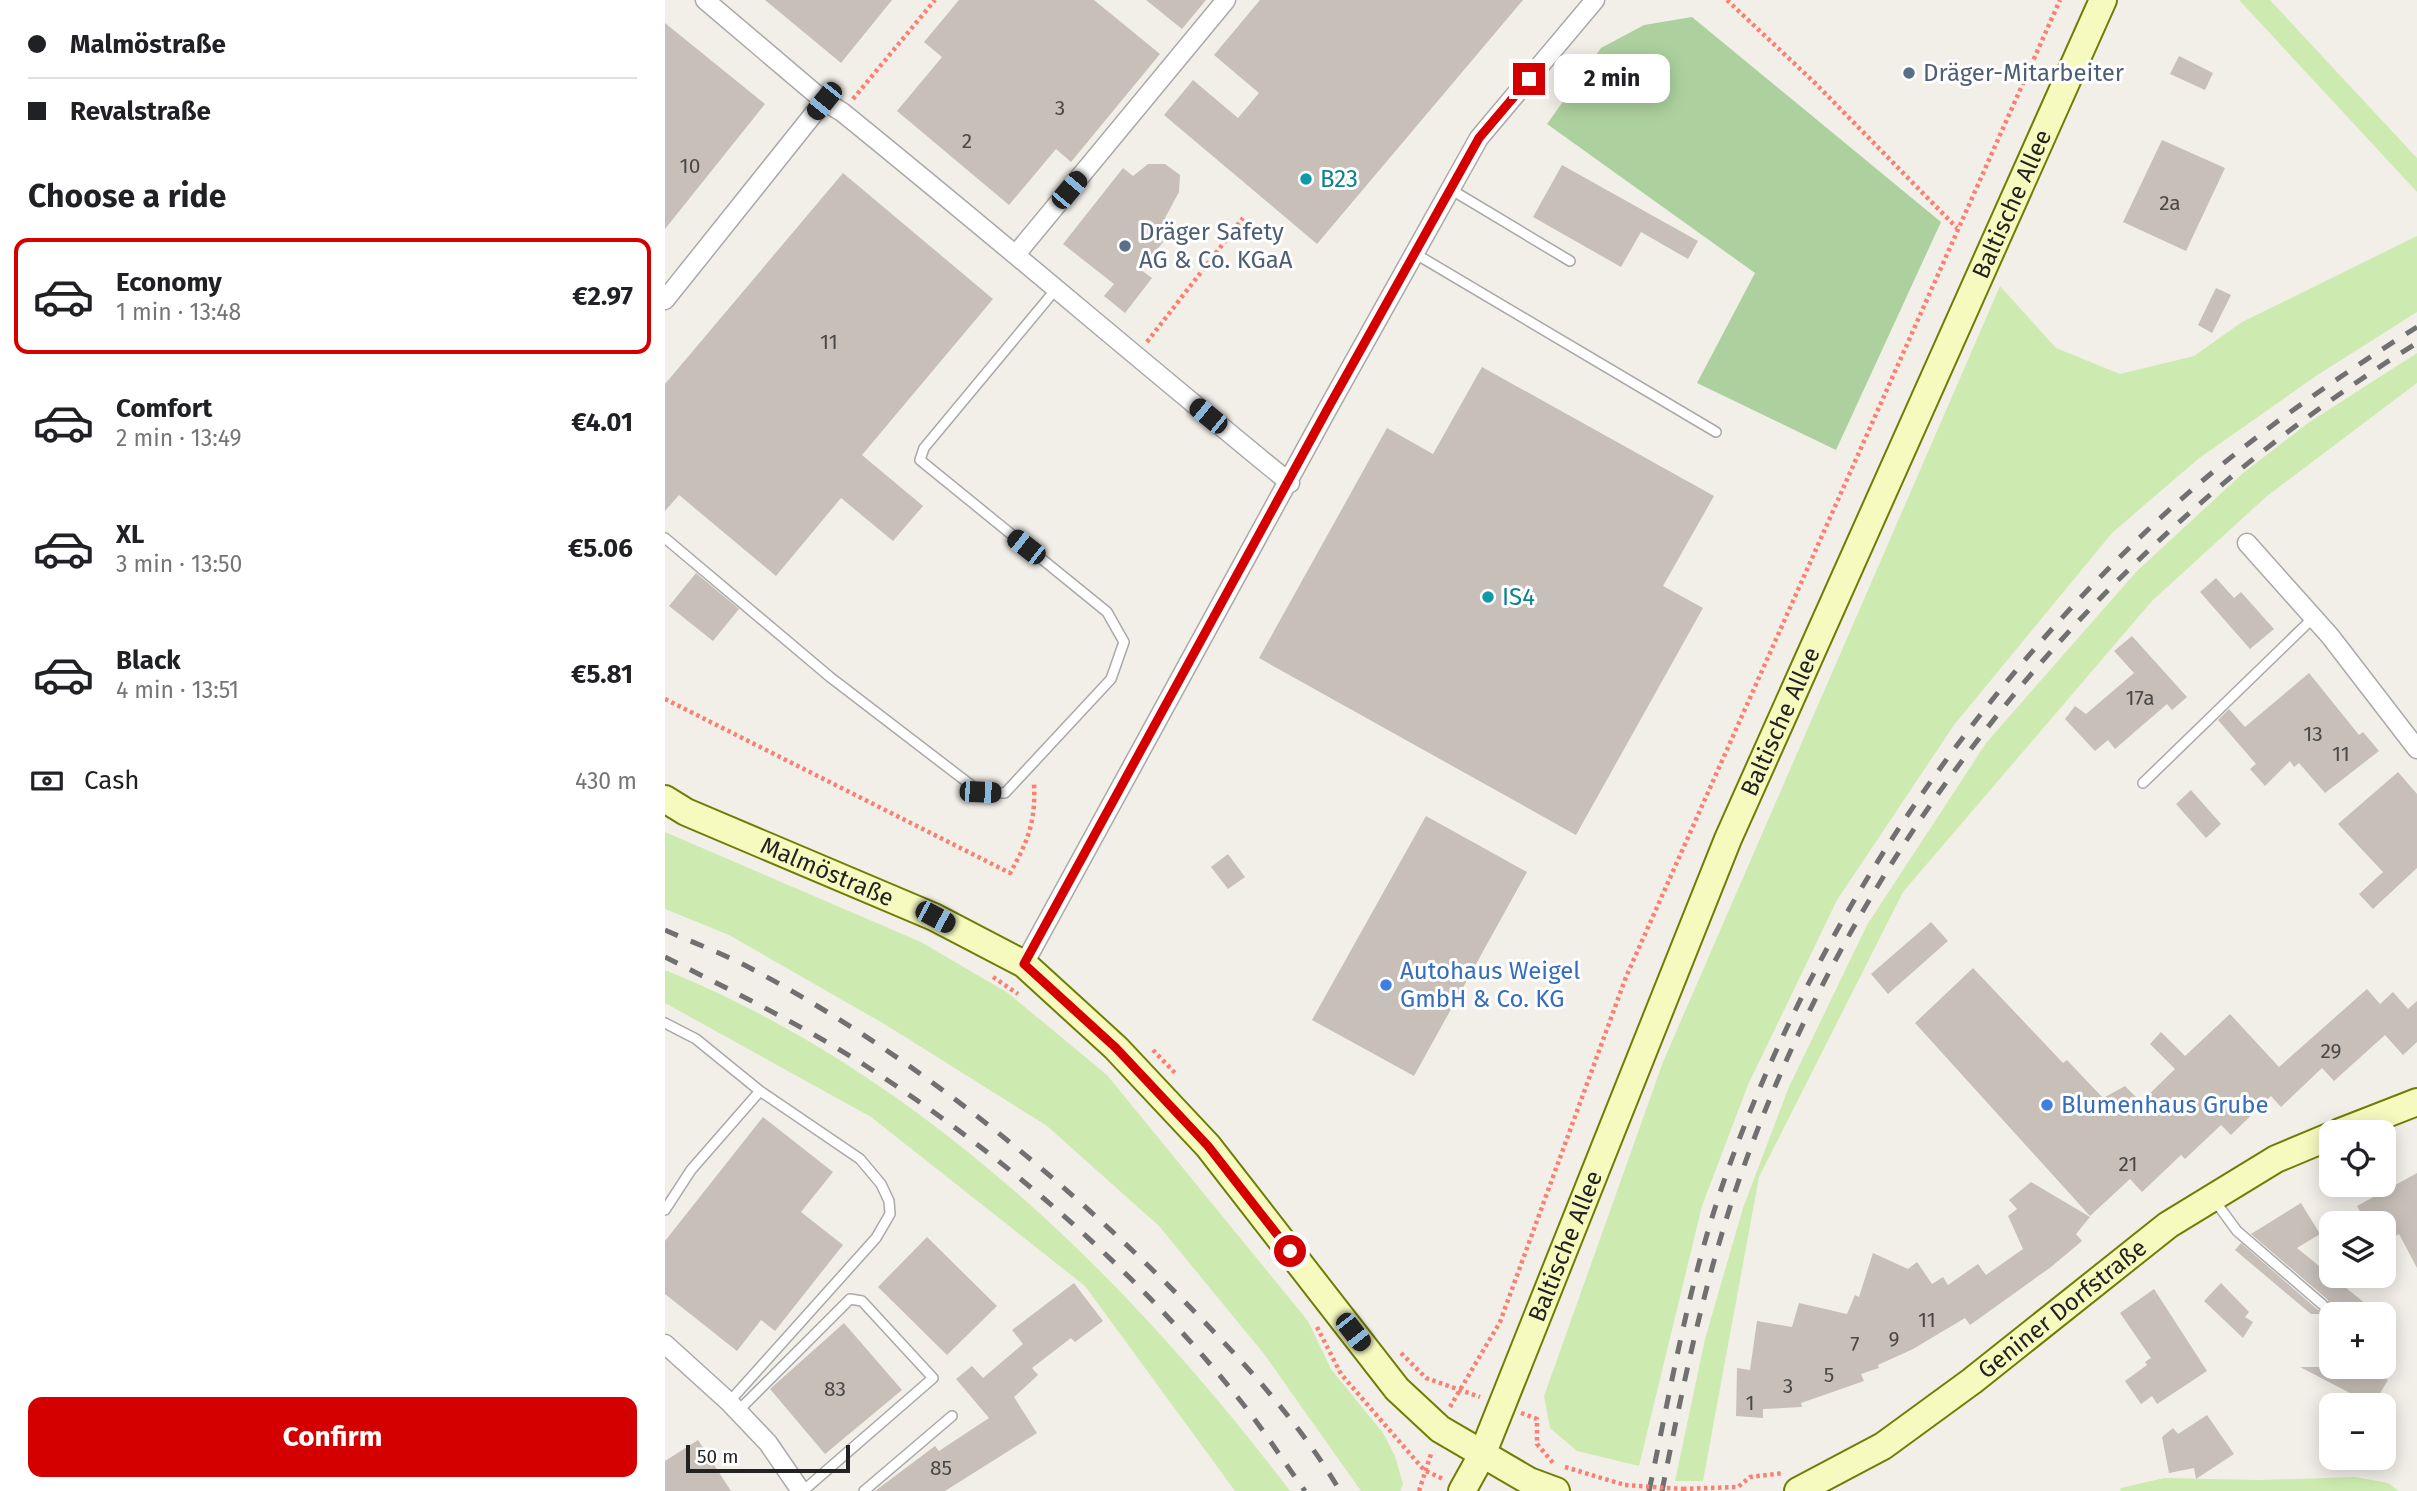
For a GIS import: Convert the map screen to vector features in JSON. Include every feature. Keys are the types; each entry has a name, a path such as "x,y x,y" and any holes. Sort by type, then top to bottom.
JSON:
{"main road":[{"name":"Baltische Allee","path":"1462,1491 1482,1455 1502,1406 1728,839 2103,0"},
{"name":"Malmöstraße","path":"665,799 686,811 935,917 1024,964 1116,1048 1208,1146 1397,1389 1440,1429 1482,1455"},
{"path":"2371,1120 2417,1102"},
{"name":"Geniner Dorfstraße","path":"1796,1480 1883,1446 1972,1381 2168,1224 2276,1159 2319,1141"},
{"path":"1482,1455 1529,1481 1556,1491"}],"street":[{"path":"705,0 824,101 842,112 1017,253 1290,483"},
{"path":"1017,253 1226,0"},
{"path":"1024,964 1479,138 1595,0"},
{"path":"665,300 824,101"},
{"path":"2247,542 2314,617 2417,749"},
{"path":"665,1343 733,1406 768,1443 802,1491"}],"lane":[{"path":"1450,189 1570,261"},
{"path":"1414,253 1716,432"},
{"path":"665,538 830,677 980,792 1005,793 1111,679 1124,642 1107,612 920,460 924,448 1057,287"},
{"path":"2143,783 2314,617"},
{"path":"665,1023 696,1039 760,1091 860,1159 881,1184 889,1201 890,1214 876,1238 733,1406"},
{"path":"665,1210 691,1170 760,1091"},
{"path":"2212,1197 2237,1231 2320,1302"},
{"path":"733,1406 850,1299 862,1301 933,1378 802,1491"},
{"path":"864,1491 952,1416"}],"path":[{"path":"842,112 935,0"},
{"path":"1727,0 1816,84 1957,228"},
{"path":"1796,1480 1750,1477 1738,1487 1683,1489 1625,1485 1554,1464 1537,1444 1537,1419 1459,1388 1500,1322 1626,977 2060,0"},
{"path":"1136,356 1243,218"},
{"path":"665,699 1010,873 1031,834 1036,810 1033,762"},
{"path":"986,973 1020,995"},
{"path":"1313,1319 1341,1374 1424,1471 1419,1491"}],"green space":[{"path":"2239,0 2270,0 2417,158 2417,192"},
{"path":"1692,17 1941,222 1836,450 1697,383 1755,273 1547,124 1601,48 1644,25"},
{"path":"2417,236 2417,312 2316,376 2198,459 2112,533 1954,725 1837,900 1748,1085 1702,1206 1639,1466 1577,1451 1550,1428 1544,1396 1663,1062 2000,286 2056,348 2120,374 2194,356 2242,322"},
{"path":"2417,353 2417,383 2267,496 2152,601 1903,892 1759,1177 1703,1481 1675,1481 1705,1339 1743,1208 1788,1089 1867,925 1986,743 2136,572 2243,473 2308,423"},
{"path":"665,832 921,942 1008,993 1107,1075 1308,1321 1331,1369 1383,1433 1395,1456 1403,1484 1400,1491 1361,1491 1264,1354 1159,1226 1047,1126 886,1025 729,935 665,909"},
{"path":"665,970 758,1013 847,1065 931,1123 1012,1188 1088,1259 1159,1333 1227,1411 1290,1491 1235,1491 1085,1286 871,1117 665,1003"},
{"path":"2355,1477 2388,1483 2399,1491 2120,1491 2121,1488 2164,1478 2260,1480"}],"building":[{"path":"765,0 892,0 841,63"},
{"path":"959,0 1094,0 1160,54 1071,162 1056,149 1009,205 897,111 942,57 924,42"},
{"path":"1146,0 1206,0 1182,29"},
{"name":"B23","path":"1260,0 1523,0 1317,244 1164,115 1193,80 1238,118 1259,93 1214,55"},
{"path":"665,23 765,104 665,229"},
{"path":"2179,56 2213,73 2205,90 2170,74"},
{"path":"2162,140 2225,168 2186,251 2123,222"},
{"path":"1148,164 1165,164 1180,175 1179,192 1165,218 1175,227 1141,270 1152,278 1125,313 1104,296 1114,284 1063,244 1123,168 1133,176"},
{"path":"1562,165 1698,241 1688,259 1641,232 1621,267 1533,217"},
{"path":"843,173 993,299 862,455 923,506 893,541 841,498 776,576 679,495 665,511 665,384"},
{"path":"2216,288 2231,295 2212,333 2198,325"},
{"name":"IS4","path":"1482,367 1714,496 1663,586 1703,608 1576,835 1259,658 1387,428 1433,454"},
{"path":"696,573 739,609 713,641 669,606"},
{"path":"2216,578 2234,598 2241,592 2274,629 2250,649 2200,592"},
{"path":"2132,636 2187,697 2172,710 2167,704 2115,749 2108,740 2095,751 2065,719 2075,706 2086,714 2134,673 2114,651"},
{"path":"2309,673 2359,735 2363,732 2379,751 2325,793 2299,763 2294,767 2290,761 2265,786 2250,769 2256,764 2218,720 2229,709 2245,727"},
{"path":"2398,772 2417,794 2417,868 2373,909 2359,894 2383,872 2338,824"},
{"path":"2191,790 2221,824 2206,838 2176,804"},
{"path":"1426,816 1527,872 1414,1076 1312,1020"},
{"path":"1228,854 1245,877 1228,889 1211,867"},
{"path":"1931,922 1948,941 1888,994 1871,974"},
{"path":"1973,968 2063,1063 2067,1060 2103,1098 2125,1086 2141,1102 2175,1069 2150,1044 2161,1032 2185,1056 2230,1014 2279,1067 2367,989 2380,1004 2393,992 2408,1009 2417,1001 2417,1042 2403,1055 2385,1035 2334,1081 2322,1068 2281,1107 2271,1096 2231,1135 2221,1125 2185,1159 2181,1155 2142,1192 2130,1179 2090,1216 1915,1023"},
{"path":"763,1117 833,1172 801,1212 843,1245 775,1331 761,1320 737,1351 665,1294 665,1241"},
{"path":"2417,1173 2417,1268 2399,1234 2396,1236 2396,1211 2360,1211 2357,1206 2373,1197 2396,1197 2396,1185"},
{"path":"2031,1182 2090,1217 2076,1234 2082,1241 2051,1267 1970,1325 1965,1318 1913,1349 1878,1365 1879,1368 1861,1374 1864,1381 1801,1403 1802,1407 1763,1409 1763,1418 1736,1416 1737,1368 1750,1370 1757,1321 1792,1327 1799,1303 1847,1314 1855,1295 1859,1297 1873,1253 1908,1269 1917,1262 1932,1284 1943,1277 1948,1285 1978,1264 1986,1275 2023,1249 2008,1216 2017,1209 2009,1200"},
{"path":"2301,1203 2319,1235 2297,1248 2319,1266 2319,1288 2346,1288 2364,1302 2328,1302 2251,1234"},
{"path":"927,1237 997,1306 947,1355 878,1287"},
{"path":"2241,1243 2318,1310 2319,1314 2311,1314 2235,1250"},
{"path":"1074,1283 1103,1321 1075,1342 1071,1338 1032,1368 1038,1375 1014,1397 1037,1433 945,1491 875,1491 935,1446 939,1451 989,1418 956,1379 972,1366 983,1378 1023,1344 1012,1330"},
{"path":"2221,1283 2249,1312 2245,1317 2253,1322 2243,1338 2204,1301"},
{"path":"2154,1289 2207,1371 2157,1404 2152,1396 2141,1404 2125,1381 2147,1365 2145,1362 2151,1358 2120,1313"},
{"path":"844,1323 902,1390 825,1454 770,1389"},
{"path":"2300,1367 2319,1367 2319,1377"},
{"path":"2323,1379 2388,1380 2380,1393 2350,1393"},
{"path":"2207,1415 2234,1454 2196,1479 2194,1468 2169,1473 2162,1437 2173,1428 2178,1434"},
{"path":"698,1440 731,1491 665,1491 665,1461"}],"railway":[{"path":"1649,1491 1691,1293 1726,1175 1762,1083 1803,994 1850,907 1902,823 1959,742 2021,665 2086,592 2156,522 2217,468 2282,418 2417,327"},
{"path":"1662,1491 1705,1295 1739,1180 1790,1052 1852,930 1925,813 2007,703 2098,601 2197,506 2304,420 2417,343"},
{"path":"665,930 720,953 811,1002 925,1077 1033,1161 1135,1253 1226,1345 1287,1415 1340,1491"},
{"path":"665,957 792,1022 842,1051 918,1101 1020,1178 1115,1263 1160,1308 1243,1404 1305,1491"}],"place":[{"name":"Dräger-Mitarbeiter","path":"1909,73"},
{"name":"B23","path":"1306,179"},
{"name":"Dräger Safety AG & Co. KGaA","path":"1125,246"},
{"name":"IS4","path":"1488,597"},
{"name":"Autohaus Weigel GmbH & Co. KG","path":"1386,985"},
{"name":"Blumenhaus Grube","path":"2047,1105"}],"route":[{"path":"1290,1251 1208,1146 1116,1048 1024,964 1479,138 1529,79"}]}
